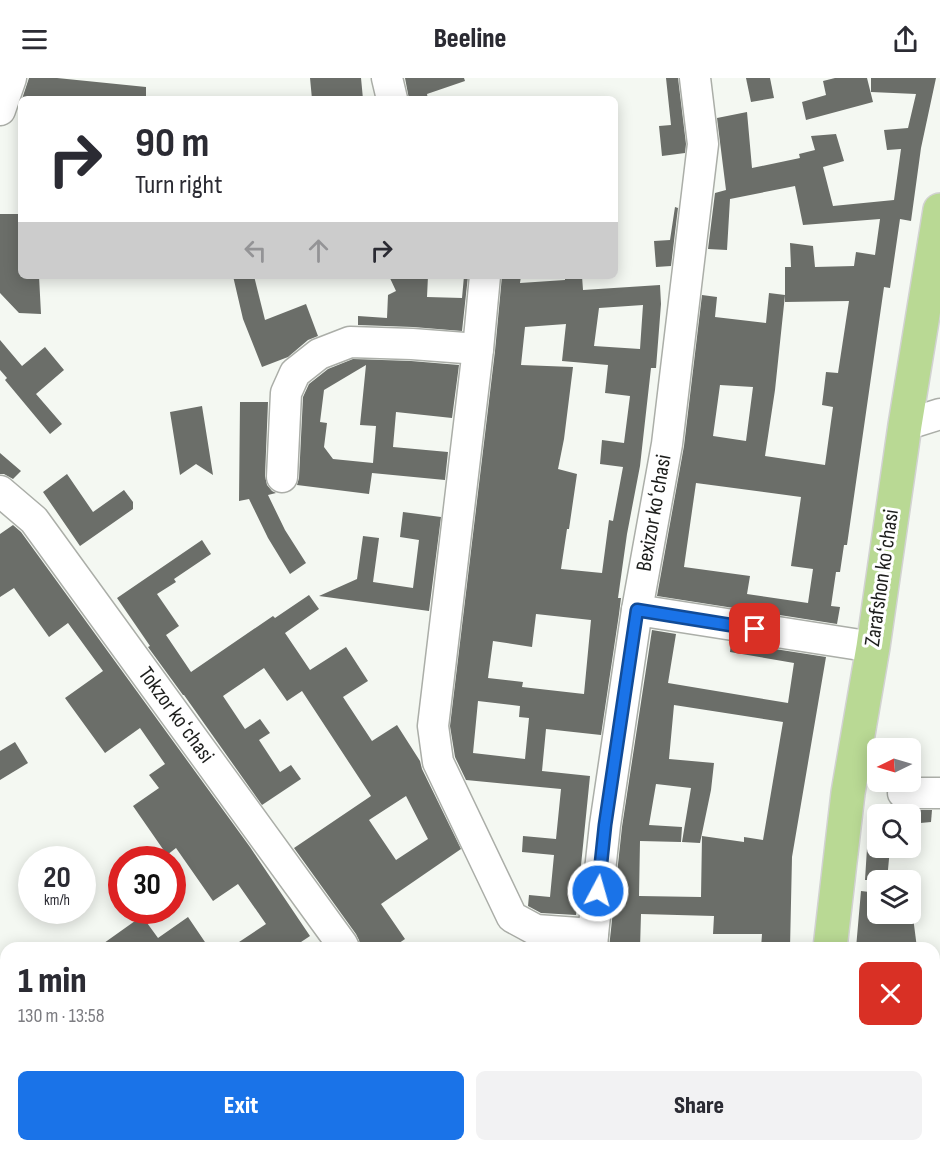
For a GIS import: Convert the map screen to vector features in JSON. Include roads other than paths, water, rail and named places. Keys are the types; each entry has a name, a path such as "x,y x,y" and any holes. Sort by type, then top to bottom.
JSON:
{"main road":[{"name":"Zarafshon koʻchasi","path":"831,942 848,793 873,647 904,425 940,210"}],"street":[{"path":"0,110 11,78"},
{"path":"387,78 391,96"},
{"name":"Bexizor koʻchasi","path":"593,941 605,825 637,610 667,444 704,144 695,78"},
{"path":"485,279 433,726 438,762 512,917 536,930 593,941"},
{"path":"282,477 286,393 295,373 319,354 350,342 478,349"},
{"path":"904,425 940,414"},
{"name":"Tokzor koʻchasi","path":"0,491 34,520 340,942"},
{"path":"637,610 873,647"},
{"path":"903,793 940,794"}]}
